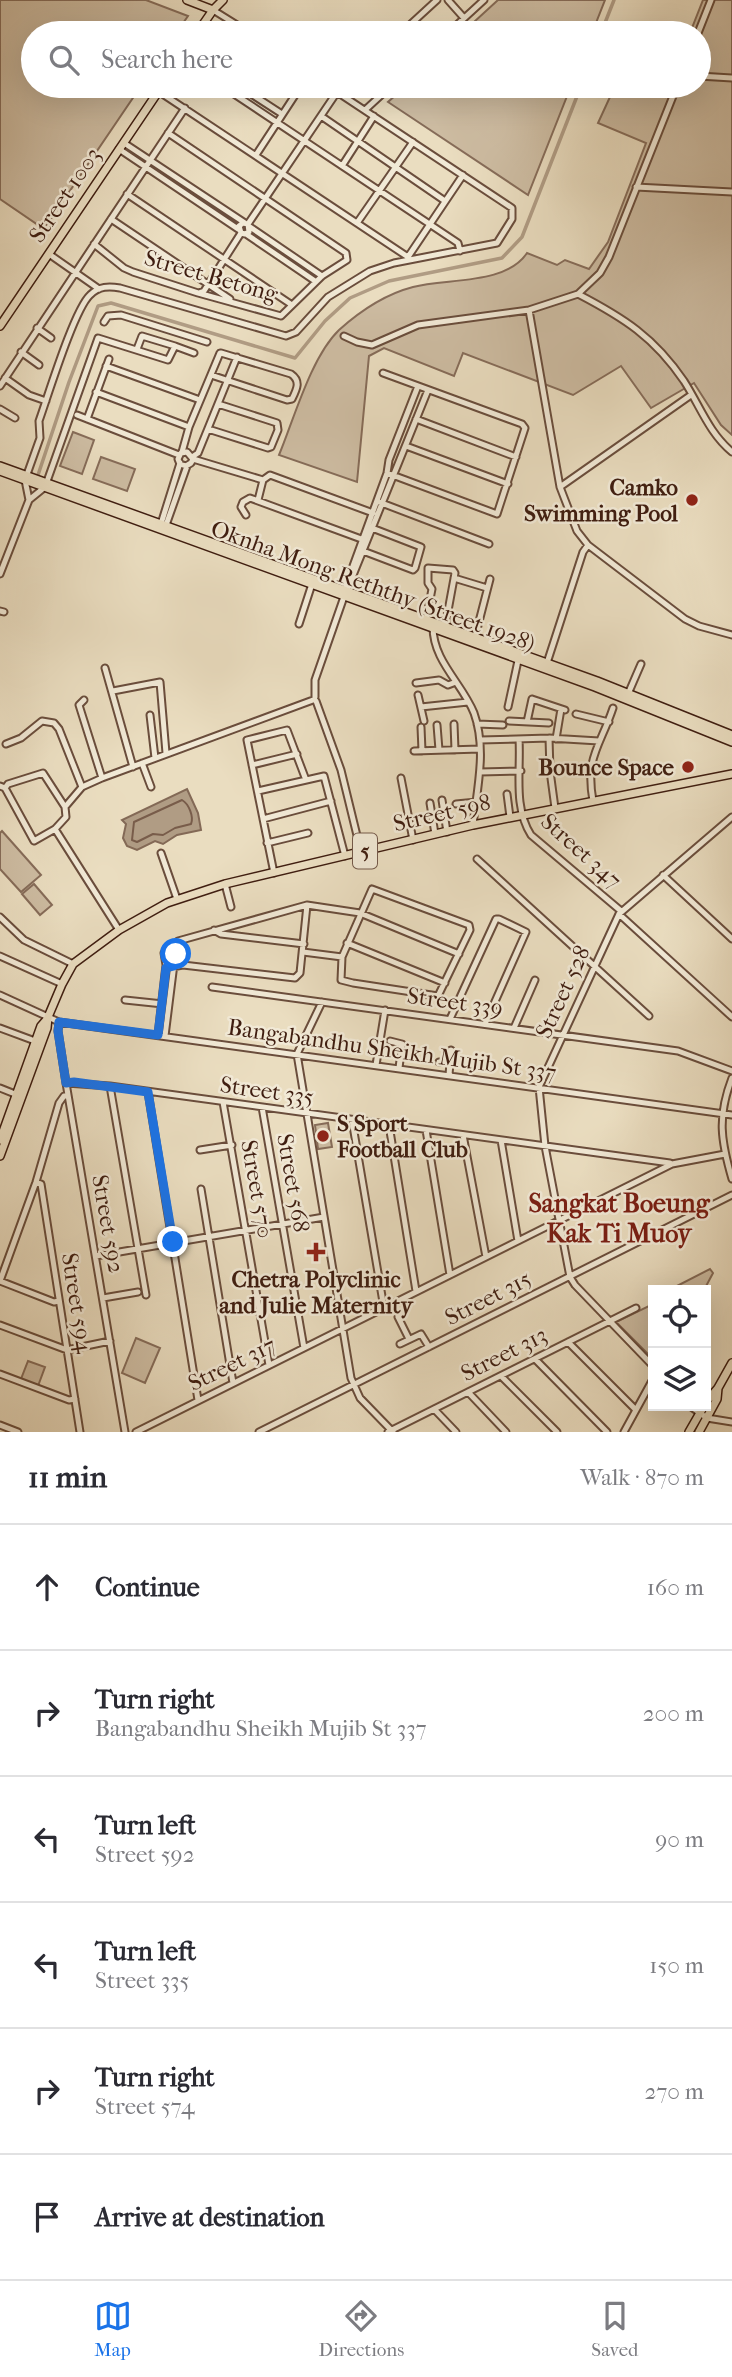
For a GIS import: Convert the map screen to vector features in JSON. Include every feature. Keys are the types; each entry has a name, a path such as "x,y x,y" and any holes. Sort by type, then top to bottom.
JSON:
{"main road":[{"path":"187,0 213,10"},
{"path":"205,21 223,0"},
{"name":"Street 1003","path":"0,326 153,98"},
{"name":"Oknha Mong Reththy (Street 1928)","path":"0,466 612,691 732,742"},
{"name":"Oknha Mong Reththy (Street 1928)","path":"0,471 28,478"},
{"name":"Oknha Mong Reththy (Street 1928)","path":"163,527 312,584 426,620 434,626 475,637 519,656"},
{"name":"Oknha Mong Reththy (Street 1928)","path":"612,691 628,694 732,735"},
{"name":"Street 598","path":"1,1147 35,1041 73,964 119,930 177,900 225,884 473,825 732,774"},
{"name":"Street 598","path":"18,1096 47,1028 48,1017"},
{"path":"711,1397 732,1363"},
{"path":"689,1432 717,1399 718,1388"},
{"path":"699,1432 704,1411"}],"street":[{"path":"414,21 437,0"},
{"path":"448,0 464,18"},
{"path":"461,21 484,0"},
{"path":"703,21 711,0"},
{"path":"213,10 231,21"},
{"path":"711,77 732,78"},
{"path":"172,98 409,259"},
{"path":"240,98 458,243 460,251"},
{"path":"257,98 282,114"},
{"path":"256,155 293,98"},
{"path":"198,293 204,291 333,98"},
{"path":"29,500 28,478 40,438 38,421 81,306 99,289 108,286 121,288 286,336 296,331 328,297 354,279 380,267 497,243 513,215 512,208 346,98"},
{"path":"365,110 378,98"},
{"path":"344,336 372,345 418,325 529,310 578,294 600,273 609,257 672,98"},
{"path":"257,109 262,101"},
{"path":"0,386 185,108"},
{"path":"321,116 445,201"},
{"path":"341,166 374,116"},
{"path":"127,194 292,305 315,281 347,260 346,253 168,133"},
{"path":"357,223 413,142"},
{"path":"121,146 150,160 322,276"},
{"name":"Street Betong","path":"121,146 146,167 315,281"},
{"path":"409,259 463,175"},
{"path":"636,187 732,192"},
{"path":"111,219 233,301"},
{"path":"242,232 240,224 247,224"},
{"name":"Street Betong","path":"94,244 124,268 198,293 281,316 292,305"},
{"path":"49,254 99,289"},
{"path":"578,294 632,324 648,338 669,360 714,433 732,452"},
{"path":"529,310 560,487 577,531 589,545 685,619 699,626 732,635"},
{"path":"104,322 108,316 121,315 207,342"},
{"path":"37,328 51,338"},
{"path":"137,349 142,336 194,353"},
{"path":"0,574 29,500 44,484 98,338 168,360 175,346"},
{"path":"22,352 39,365"},
{"path":"163,527 189,427 200,400 211,375 221,353 293,375 298,381 292,399 287,400 211,375"},
{"path":"163,527 187,466 198,453 237,357"},
{"path":"87,419 109,359"},
{"path":"106,366 200,400"},
{"path":"383,373 523,424 525,428 497,514 389,474"},
{"path":"5,378 29,395 46,401"},
{"path":"345,594 346,585 389,474 389,460 418,386"},
{"path":"389,474 398,465 428,390"},
{"path":"96,392 189,427"},
{"path":"560,487 691,395"},
{"path":"208,429 271,447 278,429 276,423 218,404"},
{"path":"0,409 15,418"},
{"path":"77,415 181,454 188,452 192,458 263,480"},
{"path":"416,419 516,457"},
{"path":"406,446 508,484"},
{"path":"180,463 187,466"},
{"path":"258,500 263,480 267,475 273,475 375,513"},
{"path":"246,515 241,507 243,502 250,498 365,540"},
{"path":"379,502 489,544"},
{"path":"361,852 341,770 315,699 315,680 365,540 372,528 375,513"},
{"path":"363,551 413,570 415,568 421,547 372,528"},
{"path":"545,666 583,552 589,545"},
{"path":"426,620 432,589 428,583 428,568 453,570 454,578 445,627"},
{"path":"454,578 487,588"},
{"path":"475,637 490,579"},
{"path":"299,624 312,584"},
{"path":"434,626 439,654 468,702 477,724 480,772 473,825"},
{"path":"508,707 519,656"},
{"path":"628,694 641,664"},
{"path":"105,668 133,767"},
{"path":"416,683 439,680 448,685 456,682"},
{"path":"113,691 160,681 166,753"},
{"path":"418,695 425,721"},
{"path":"65,807 82,788 102,778 315,699"},
{"path":"527,722 532,699 563,710 556,739"},
{"path":"84,700 79,705 102,778"},
{"path":"421,707 468,702"},
{"path":"593,800 590,766 593,752 613,708"},
{"path":"576,714 608,722"},
{"path":"150,715 155,758"},
{"path":"6,744 21,738 41,721 54,723 59,729 82,788"},
{"path":"477,724 549,723"},
{"path":"454,724 456,750"},
{"path":"438,725 439,750"},
{"path":"421,727 422,751"},
{"path":"274,873 247,740 284,729 290,732 306,780"},
{"path":"480,740 549,738 599,741"},
{"path":"549,738 555,808"},
{"path":"519,739 519,793 522,814"},
{"path":"414,751 480,749"},
{"path":"252,765 297,754"},
{"path":"142,763 151,787"},
{"path":"578,767 590,766"},
{"path":"480,772 521,771"},
{"path":"43,773 65,807 66,817 55,829 37,840 31,839 3,787 43,773"},
{"path":"258,791 324,776 345,856"},
{"path":"401,778 413,839"},
{"path":"507,794 510,817"},
{"path":"442,800 447,832"},
{"path":"263,819 331,802"},
{"path":"456,804 477,802"},
{"path":"430,803 435,834"},
{"name":"Street 347","path":"522,814 531,835 732,1017"},
{"name":"Street 528","path":"570,1277 545,1146 539,1087 620,913 732,817"},
{"path":"55,829 119,930"},
{"path":"267,843 308,833"},
{"path":"161,853 177,900"},
{"path":"477,859 649,1016"},
{"path":"663,875 732,939"},
{"path":"225,884 231,907"},
{"path":"375,889 466,923 470,930 437,996 344,981 340,977 342,957 348,943 370,891 375,889"},
{"path":"166,968 183,965 295,978 300,973 307,905"},
{"path":"165,1036 176,952 174,948 178,941 213,930 307,905 360,914 459,954"},
{"path":"0,917 24,940 73,964"},
{"path":"450,1019 496,919 499,919 526,932 485,1024"},
{"path":"213,930 221,934 342,957"},
{"path":"348,943 445,983"},
{"path":"158,1035 166,968 164,953 166,949 174,948"},
{"path":"0,956 62,984"},
{"path":"166,959 175,957"},
{"path":"513,1028 535,980"},
{"name":"Street 339","path":"212,987 678,1051 732,1071"},
{"name":"Bangabandhu Sheikh Mujib St 337","path":"0,995 59,1022 732,1115"},
{"path":"125,1000 169,1005"},
{"path":"322,1002 297,1054 306,1114 353,1386 360,1398 391,1431"},
{"path":"376,1065 385,1010"},
{"name":"Street 592","path":"59,1022 68,1096 125,1432"},
{"path":"0,1028 35,1041"},
{"path":"390,1041 402,1044 399,1068"},
{"path":"449,1075 451,1050"},
{"path":"439,1062 450,1063"},
{"path":"732,1078 722,1114 721,1133 732,1179"},
{"name":"Street 335","path":"66,1083 110,1086 672,1164"},
{"path":"110,1086 146,1295"},
{"path":"0,1088 18,1096"},
{"path":"148,1092 198,1400"},
{"path":"59,1301 54,1302 0,1281 36,1182 59,1102 64,1096 68,1096"},
{"name":"Street 570","path":"223,1102 269,1365"},
{"name":"Street 568","path":"262,1107 304,1348"},
{"path":"352,1119 384,1308"},
{"path":"389,1125 416,1291"},
{"path":"426,1130 450,1275"},
{"path":"463,1135 486,1257"},
{"path":"501,1140 518,1241"},
{"path":"200,1150 232,1145"},
{"name":"Street 317","path":"136,1432 672,1164 725,1154"},
{"name":"Street 594","path":"36,1182 41,1184 80,1432"},
{"path":"201,1189 233,1383"},
{"name":"Street 315","path":"259,1432 732,1195"},
{"path":"96,1256 324,1217"},
{"path":"570,1277 648,1361"},
{"path":"103,1298 138,1292"},
{"name":"Street 313","path":"391,1431 636,1308"},
{"path":"398,1317 409,1339"},
{"path":"0,1325 67,1350 110,1341"},
{"path":"400,1344 421,1334 429,1347"},
{"path":"569,1342 636,1410"},
{"path":"535,1359 607,1432"},
{"path":"0,1374 69,1400 75,1399"},
{"path":"501,1376 557,1432"},
{"path":"624,1432 648,1388"},
{"path":"468,1392 506,1432"},
{"path":"434,1409 456,1432"},
{"path":"696,1411 703,1416 732,1422"},
{"path":"0,1425 18,1432"}],"shaded area":[{"path":"0,0 146,0 188,16 184,21 21,21 21,98 133,98 44,229 0,199"},
{"path":"498,0 605,0 597,21 475,21"},
{"path":"703,0 732,0 732,435 721,425 694,383 651,408 621,366 573,395 463,353 454,376 384,348 369,356 357,482 279,455 304,389 320,356 339,330 373,304 413,287 475,279 505,271 527,253 557,265 565,260 589,269 608,242 646,143 598,123 609,98 711,98 711,21 695,21"},
{"path":"392,98 566,98 528,195 388,102"},
{"path":"73,432 94,440 82,474 60,466"},
{"path":"101,457 135,469 127,491 93,479"},
{"path":"2,831 41,875 21,892 0,869"},
{"path":"34,884 52,905 40,915 22,894"},
{"name":"S Sport Football Club","path":"328,1123 332,1147 318,1149 315,1125"},
{"path":"710,1269 713,1273 707,1285 679,1285"},
{"path":"648,1306 648,1354 616,1322"},
{"path":"136,1338 160,1348 145,1383 122,1373"},
{"path":"28,1361 45,1367 38,1386 21,1379"}],"water":[{"path":"187,789 198,813 201,830 177,835 163,844 155,841 137,850 127,846 123,838 126,824 122,820"}],"waterway":[{"path":"606,21 614,0"},
{"path":"37,478 98,306 111,303 295,358 325,321 350,298 389,281 502,258 522,237 576,98"}],"place":[{"name":"Camko Swimming Pool","path":"692,500"},
{"name":"Bounce Space","path":"688,767"},
{"name":"S Sport Football Club","path":"323,1136"},
{"name":"Chetra Polyclinic and Julie Maternity","path":"316,1252"}],"district":[{"name":"Sangkat Boeung Kak Ti Muoy","path":"619,1218"}],"route":[{"path":"173,1242 148,1092 66,1083 58,1031 59,1022 158,1035 166,968 174,966 176,954"}]}
